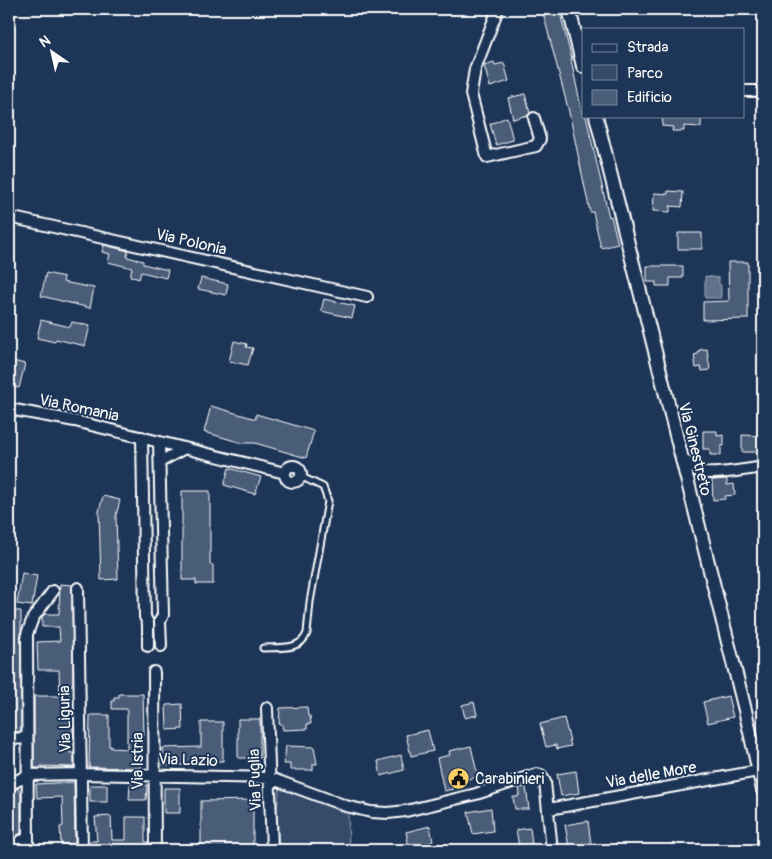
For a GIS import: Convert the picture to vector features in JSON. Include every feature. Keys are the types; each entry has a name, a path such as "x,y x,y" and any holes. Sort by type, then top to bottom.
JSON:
{"street":[{"path":"498,9 474,69 471,94 487,157 536,146 540,139 534,118"},
{"path":"569,9 582,62"},
{"path":"744,90 763,91"},
{"name":"Via Ginestreto","path":"596,118 745,710 763,790"},
{"name":"Via Polonia","path":"9,217 367,297"},
{"name":"Via Romania","path":"9,409 75,421 285,473 289,467 294,466 298,469 300,476"},
{"path":"142,438 145,616 148,623 148,646"},
{"path":"160,442 163,615 160,621 161,646"},
{"path":"160,462 184,448"},
{"path":"681,460 689,462 698,471 708,473 763,467"},
{"name":"Via Liguria","path":"78,588 82,850"},
{"path":"28,850 27,634 33,618 53,592"},
{"name":"Via Istria","path":"154,672 153,774 155,850"},
{"name":"Via Puglia","path":"267,708 272,850"},
{"path":"9,739 27,738"},
{"name":"Via delle More","path":"548,809 758,770"},
{"name":"Via Lazio","path":"10,781 28,775 81,774 153,774 270,778 339,804 362,810 388,813 406,811 486,791 537,774 544,780 548,809"},
{"path":"548,809 552,850"},
{"path":"9,846 28,838"}],"lane":[{"path":"263,648 286,648 298,645 306,638 307,634 310,602 328,500 324,487 300,476"}],"green space":[{"path":"283,787 339,808 348,814 349,848 279,850 277,809 279,790"}],"shaded area":[{"path":"705,276 719,278 721,298 705,298"}],"building":[{"path":"542,9 559,9 572,60 582,118 586,118 609,217 611,216 618,244 601,248 593,212 590,212 569,112"},
{"path":"494,62 495,65 504,63 509,81 490,87 484,65"},
{"path":"525,94 530,113 513,119 508,98"},
{"path":"507,117 513,140 496,145 490,124"},
{"path":"663,118 701,118 701,127 684,126 684,131 672,131 673,127 662,126"},
{"path":"668,191 683,192 682,207 670,206 670,212 653,211 654,193 668,194"},
{"path":"678,233 702,233 702,249 678,249"},
{"path":"104,245 128,251 127,257 143,261 143,264 168,270 166,278 141,272 139,279 130,276 132,268 108,262 110,254 102,252"},
{"path":"728,262 748,262 748,319 703,320 703,302 729,301"},
{"path":"647,266 683,266 683,278 670,278 670,286 656,286 656,282 647,282"},
{"path":"46,273 64,277 63,282 94,288 90,308 41,296"},
{"path":"201,278 228,284 226,295 198,289"},
{"path":"324,299 355,306 352,318 321,311"},
{"path":"41,320 70,327 72,322 90,326 85,346 56,339 55,342 37,338"},
{"path":"234,341 247,344 246,347 253,348 248,365 229,361"},
{"path":"707,349 710,370 702,371 701,367 696,368 694,355 698,354 699,350"},
{"path":"9,360 25,364 19,388 9,386"},
{"path":"211,406 256,419 256,414 314,431 306,458 255,443 242,443 204,432"},
{"path":"703,431 717,431 717,436 724,435 724,446 721,446 721,455 710,455 710,449 703,449"},
{"path":"742,435 762,436 761,452 742,452"},
{"path":"229,468 261,477 255,494 224,485"},
{"path":"727,479 727,485 734,484 735,495 725,496 725,499 713,500 712,480"},
{"path":"182,491 210,491 210,565 213,565 213,584 196,584 196,580 182,580"},
{"path":"103,496 120,500 116,516 118,579 101,580 99,511"},
{"path":"22,573 37,576 32,606 17,604"},
{"path":"60,584 72,585 73,685 70,685 68,725 73,724 73,737 69,737 70,753 74,753 74,767 41,766 41,768 34,768 34,696 60,696 59,670 38,670 37,642 60,641 59,627 42,627 42,617 45,614 59,614"},
{"path":"10,611 21,611 21,731 9,732"},
{"path":"119,694 143,694 144,736 142,736 141,768 89,767 90,715 109,715 109,746 111,748 127,749 127,709 112,709 112,701 114,701 114,697 119,697"},
{"path":"728,696 733,717 708,723 703,702"},
{"path":"474,702 477,715 465,718 462,705"},
{"path":"182,704 183,729 167,730 166,705"},
{"path":"307,707 311,724 307,724 307,729 283,730 282,724 279,724 280,708"},
{"path":"564,718 571,746 557,749 556,745 546,747 540,724"},
{"path":"238,719 260,719 260,758 238,758"},
{"path":"201,722 223,722 223,761 191,761 191,765 163,765 163,748 201,747"},
{"path":"428,730 433,751 411,756 406,735"},
{"path":"286,746 314,747 317,764 313,764 313,770 290,770 290,764 284,764"},
{"path":"471,746 478,777 451,783 453,789 444,791 437,758 450,755 449,751"},
{"path":"401,755 404,770 381,776 378,761"},
{"path":"576,771 579,793 561,796 557,774"},
{"path":"74,782 75,844 61,844 60,827 63,826 62,797 37,798 36,784"},
{"path":"90,785 107,785 107,802 90,802"},
{"path":"130,785 147,785 146,800 129,800"},
{"path":"526,787 529,809 515,809 513,797 518,797 520,794 519,788"},
{"path":"18,788 21,793 21,833 9,839 9,821 12,819 9,812 9,793"},
{"path":"164,788 180,788 180,813 164,813"},
{"path":"253,800 253,850 201,850 201,801"},
{"path":"491,808 493,831 473,834 468,812"},
{"path":"111,816 112,840 126,840 126,817 145,817 145,842 148,842 148,850 90,850 90,841 97,841 95,817"},
{"path":"588,821 591,844 569,847 565,825"},
{"path":"430,826 433,842 409,847 406,832"},
{"path":"530,828 532,844 519,846 516,830"}],"place":[{"name":"Carabinieri","path":"459,779"}]}
